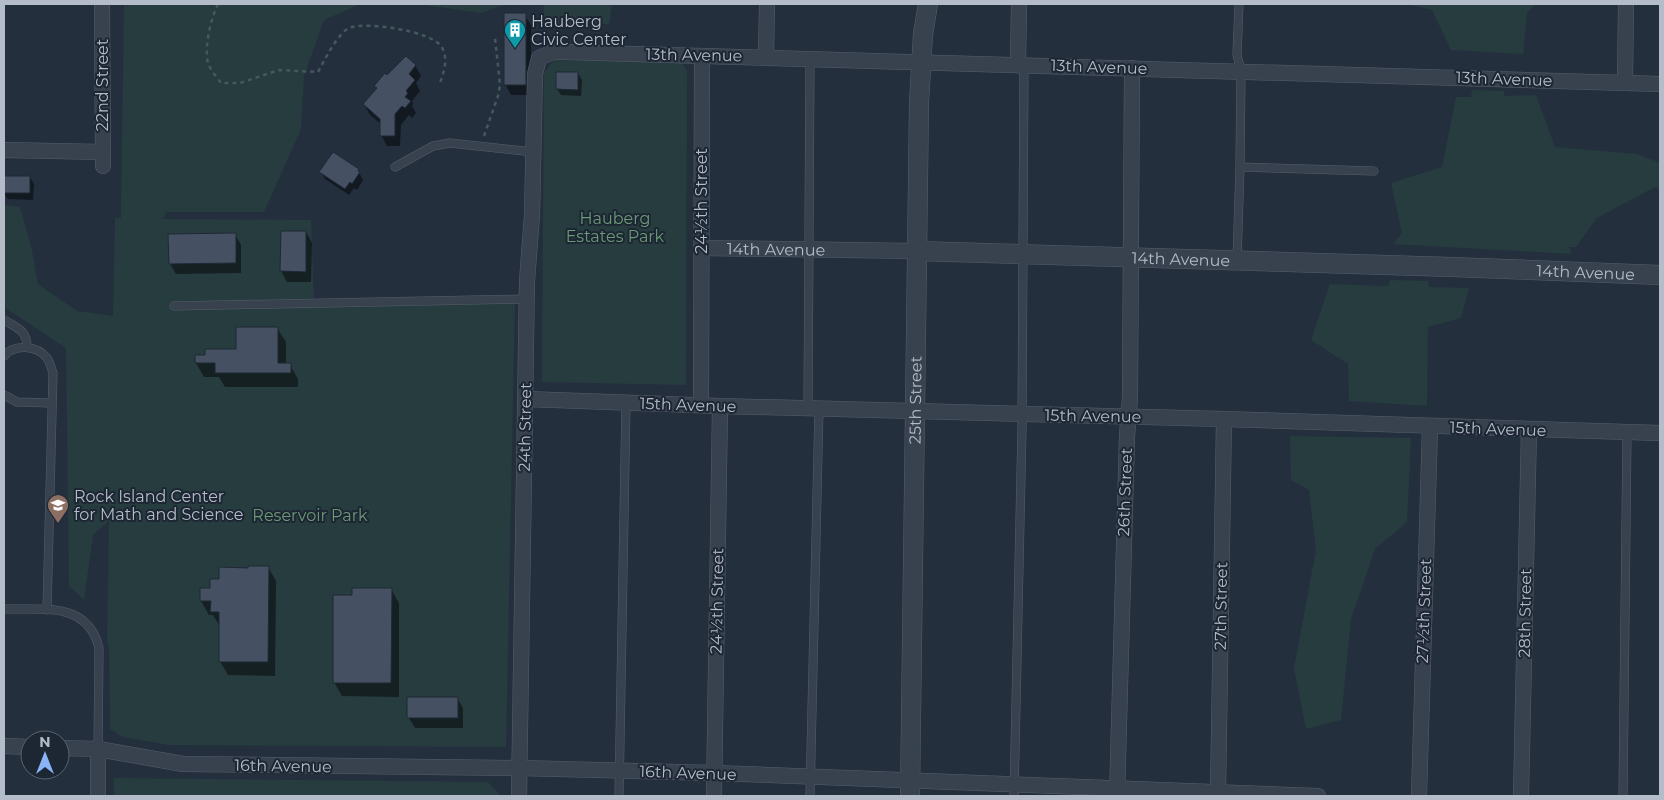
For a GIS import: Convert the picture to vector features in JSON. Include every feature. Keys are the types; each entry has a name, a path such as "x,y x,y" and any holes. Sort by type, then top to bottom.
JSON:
{"street":[{"name":"22nd Street","path":"4,150 103,159 102,4"},
{"path":"766,57 767,4"},
{"name":"25th Street","path":"910,789 921,61 928,4"},
{"path":"1019,4 1021,64"},
{"path":"1625,83 1626,4"},
{"name":"13th Avenue","path":"539,58 553,52 566,52 1660,84"},
{"name":"24½th Street","path":"702,56 702,405"},
{"name":"24th Street","path":"519,796 526,299 532,215 535,74 539,58"},
{"name":"26th Street","path":"1117,792 1126,436 1130,398 1132,68"},
{"name":"14th Avenue","path":"701,248 917,251 1132,257 1660,275"},
{"name":"15th Avenue","path":"526,399 1660,433"},
{"name":"24½th Street","path":"714,796 720,406"},
{"name":"27th Street","path":"1218,794 1224,419"},
{"name":"27½th Street","path":"1419,796 1430,427"},
{"name":"28th Street","path":"1521,796 1529,429"},
{"path":"4,746 20,747"},
{"name":"16th Avenue","path":"70,748 98,749 183,764 519,768 714,773 810,778 910,789 1318,796"},
{"path":"98,749 98,796"}],"lane":[{"path":"1237,260 1241,71 1237,55 1239,4"},
{"path":"810,58 809,250 814,408 810,796"},
{"path":"1014,791 1023,414 1021,64"},
{"path":"395,167 433,146 450,143 534,152"},
{"path":"1240,166 1374,172"},
{"path":"174,306 526,299"},
{"path":"4,320 22,331 27,338 27,348"},
{"path":"4,356 15,349 27,348 40,351 48,359 53,373 47,610"},
{"path":"4,395 17,402 52,403"},
{"path":"619,796 626,403"},
{"path":"1623,796 1627,432"},
{"path":"4,609 64,611 78,616 96,636 99,648 98,749"}],"path":[{"path":"218,4 208,36 208,64 221,83 240,83 279,70 318,72 335,43 348,28 368,25 410,31 430,38 440,46 445,59 445,70 440,83"},
{"path":"479,146 498,96 500,85 496,38"}],"green space":[{"name":"Reservoir Park","path":"124,4 361,4 324,20 304,76 301,129 264,212 166,212 163,219 311,220 314,303 515,300 506,747 170,745 123,737 110,729 109,649 107,639 109,521 93,535 84,600 69,586 66,348 4,307 4,205 20,207 31,246 38,284 77,311 113,316 115,218 121,218"},
{"path":"417,4 507,4 481,13"},
{"path":"544,4 612,4 609,24 543,24"},
{"path":"1407,4 1535,4 1527,13 1523,54 1451,50 1432,10"},
{"name":"Hauberg Estates Park","path":"554,60 682,63 687,71 686,385 542,382 544,73"},
{"path":"1472,90 1504,91 1504,96 1536,95 1555,147 1637,154 1660,163 1660,189 1655,187 1597,218 1576,247 1569,247 1572,254 1393,244 1402,233 1391,183 1442,167 1456,97 1471,97"},
{"path":"1390,280 1428,281 1429,287 1469,288 1461,318 1428,327 1427,406 1349,401 1348,364 1311,340 1330,284 1388,286"},
{"path":"1290,436 1411,438 1407,522 1375,549 1351,619 1341,720 1306,729 1294,668 1316,550 1309,490 1291,480"},
{"path":"114,778 488,782 501,796 114,796"}],"building":[{"name":"Hauberg Civic Center","path":"504,13 526,13 526,85 504,85"},
{"path":"406,56 416,65 409,74 415,80 406,91 408,93 405,97 411,101 405,108 402,106 395,114 395,136 380,136 380,119 363,104 377,88 374,86 385,73 387,75"},
{"path":"556,72 578,72 578,90 556,89"},
{"path":"333,152 359,169 358,171 360,172 352,184 350,182 345,189 319,172"},
{"path":"4,176 30,176 30,193 4,193"},
{"path":"281,231 306,231 306,272 280,271"},
{"path":"236,233 236,263 169,264 168,234"},
{"path":"236,327 278,327 278,363 291,363 291,373 215,373 215,363 195,363 195,355 205,355 205,349 236,349"},
{"path":"248,566 269,566 268,662 219,662 219,612 210,612 211,601 200,601 200,588 210,588 210,579 219,579 219,567 248,568"},
{"path":"352,588 392,588 391,683 333,683 333,595 352,595"},
{"path":"407,697 458,697 458,718 407,718"}],"place":[{"name":"Hauberg Civic Center","path":"515,49"},
{"name":"Rock Island Center for Math and Science","path":"58,524"}]}
